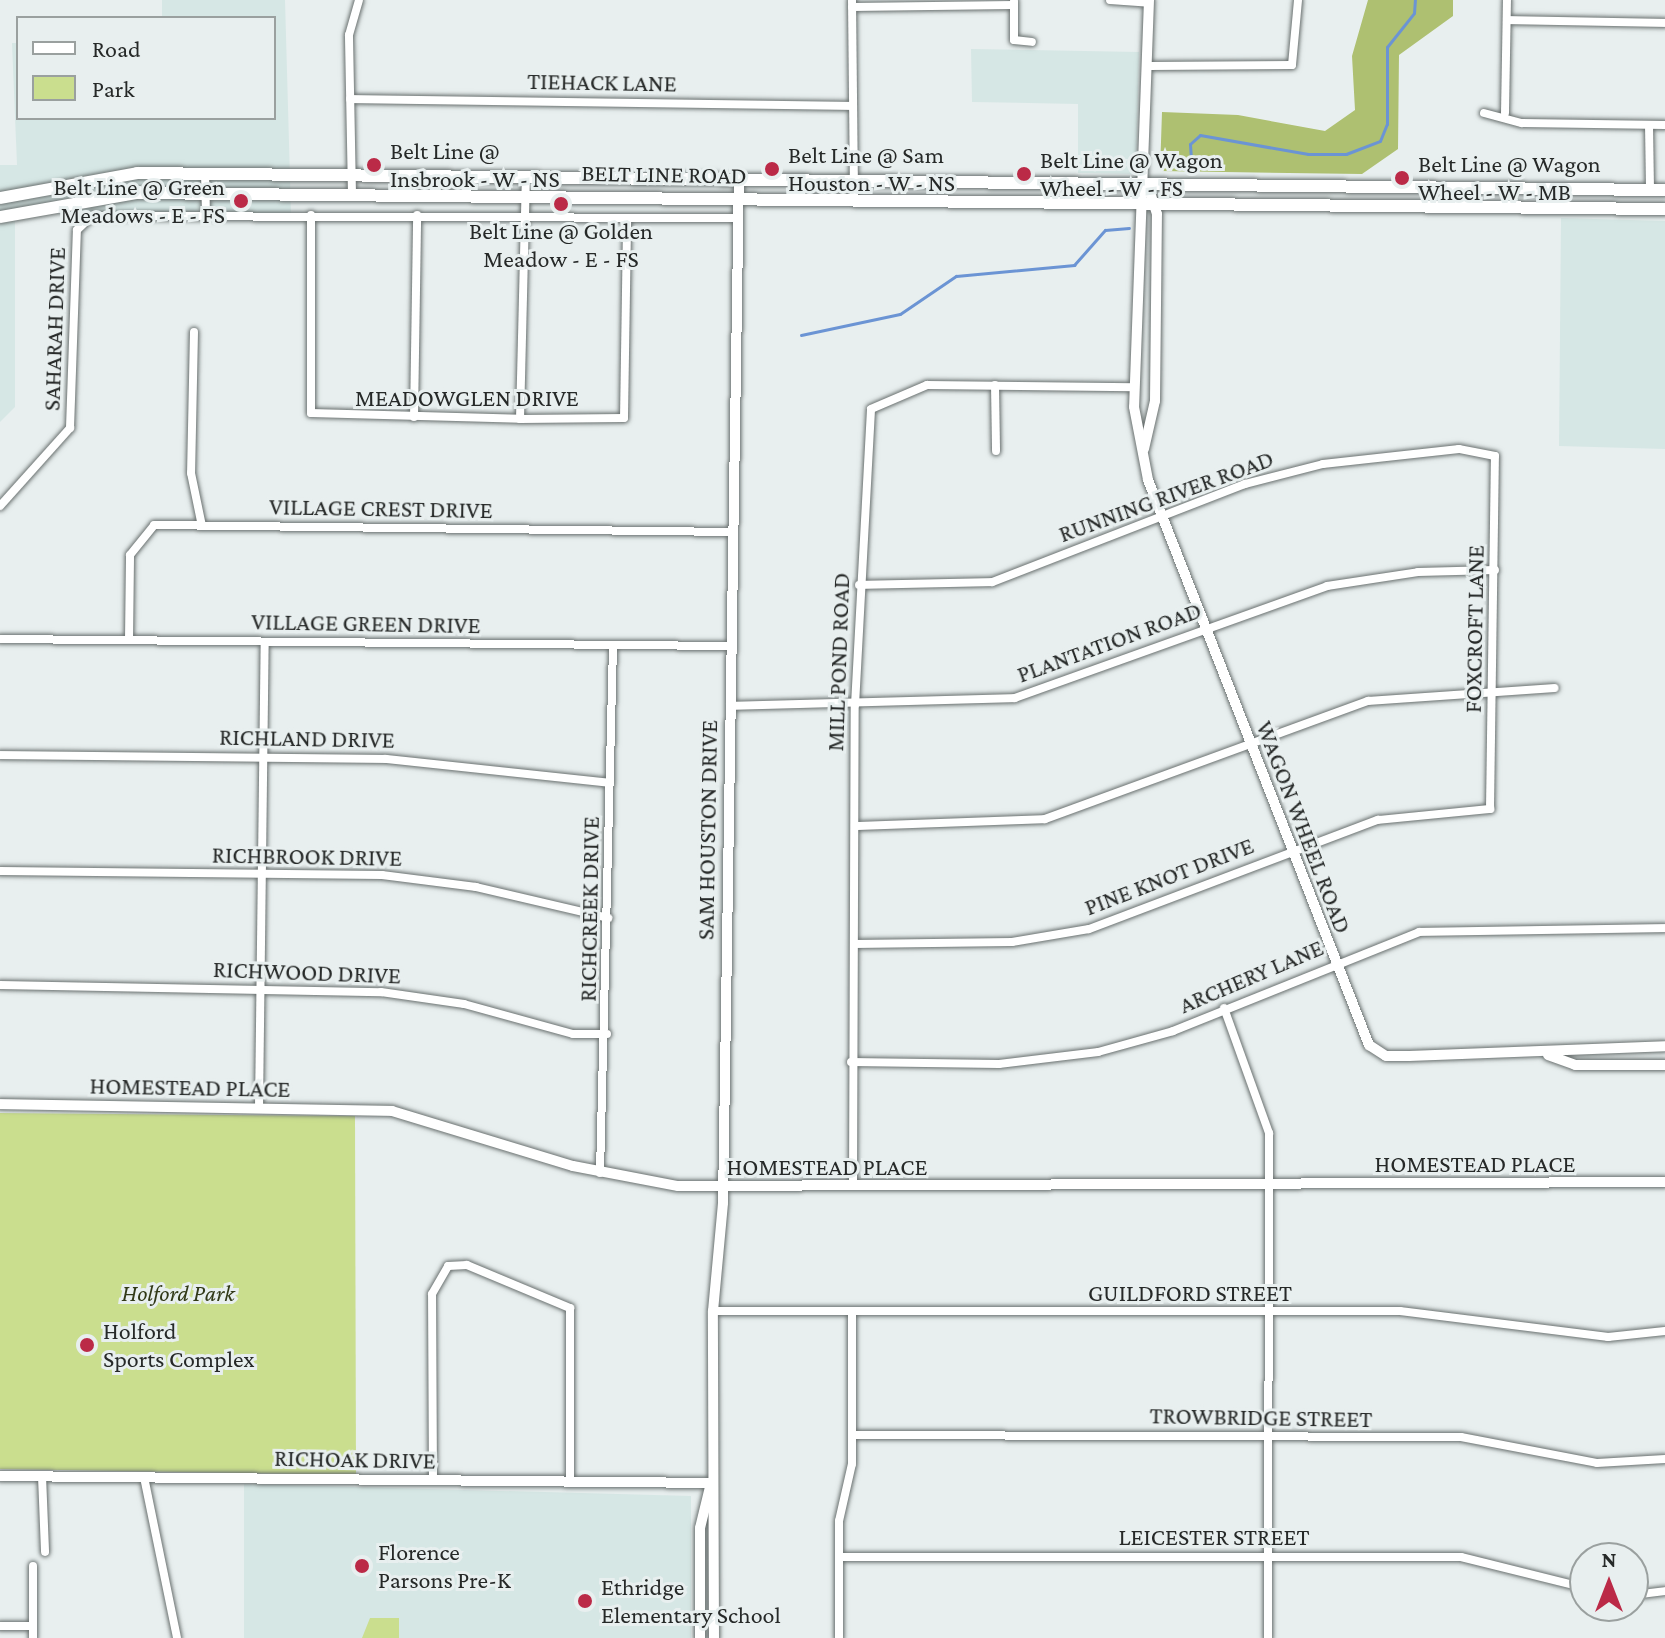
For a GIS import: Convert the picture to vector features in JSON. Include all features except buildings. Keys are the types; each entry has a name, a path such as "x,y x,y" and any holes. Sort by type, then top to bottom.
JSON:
{"main road":[{"name":"BELT LINE ROAD","path":"0,198 86,178 205,173 1665,190"},
{"path":"1005,181 1005,200"},
{"path":"1443,206 1444,187"},
{"path":"1523,188 1523,207"},
{"path":"1650,190 1650,209"},
{"name":"BELT LINE ROAD","path":"0,217 82,198 206,193 525,194 1665,209"}],"street":[{"path":"352,194 349,35 359,0"},
{"path":"1110,0 1149,1"},
{"path":"1149,66 1292,65 1298,0"},
{"path":"1505,113 1507,0"},
{"name":"WAGON WHEEL ROAD","path":"1149,1 1147,184 1138,202 1136,262 1135,387 1143,451 1160,515 1374,1053 1548,1055 1575,1065 1665,1065"},
{"path":"854,199 852,4 1014,3 1014,40 1032,42"},
{"path":"1507,20 1665,23"},
{"name":"TIEHACK LANE","path":"350,99 853,106"},
{"path":"1484,113 1505,113 1522,123 1665,125"},
{"path":"1649,125 1650,190"},
{"path":"205,173 206,214 739,218"},
{"path":"520,419 526,177"},
{"name":"SAM HOUSTON DRIVE","path":"714,1638 711,1483 713,1311 723,1188 739,178"},
{"name":"WAGON WHEEL ROAD","path":"1143,451 1155,387 1156,202 1147,184"},
{"name":"SAHARAH DRIVE","path":"0,506 57,447 75,410 81,222 206,214"},
{"name":"MEADOWGLEN DRIVE","path":"311,215 311,413 520,419 624,418 627,218"},
{"path":"414,417 417,215"},
{"path":"1136,262 1156,263"},
{"path":"194,332 191,473 202,526"},
{"name":"MILL POND ROAD","path":"853,1186 851,1062 855,705 859,585 871,409 927,385 1135,387"},
{"path":"995,385 996,451"},
{"path":"1135,387 1155,387"},
{"name":"RUNNING RIVER ROAD","path":"859,585 976,586 1160,515 1334,461 1490,450"},
{"name":"FOXCROFT LANE","path":"1490,450 1495,570 1490,809"},
{"name":"VILLAGE CREST DRIVE","path":"129,640 135,540 154,525 733,532"},
{"name":"PLANTATION ROAD","path":"730,706 855,705 1015,698 1206,627 1351,580 1495,570"},
{"name":"VILLAGE GREEN DRIVE","path":"0,639 732,646"},
{"path":"259,1107 265,642"},
{"name":"RICHCREEK DRIVE","path":"600,1173 607,1034 613,645"},
{"path":"855,826 1045,819 1248,740 1368,701 1492,689 1555,688"},
{"name":"RICHLAND DRIVE","path":"0,755 420,761 610,783"},
{"name":"PINE KNOT DRIVE","path":"854,944 1012,942 1089,929 1293,850 1411,812 1490,809"},
{"name":"RICHBROOK DRIVE","path":"0,871 424,879 608,918"},
{"name":"ARCHERY LANE","path":"851,1062 1056,1061 1173,1031 1336,962 1438,930 1665,928"},
{"name":"RICHWOOD DRIVE","path":"0,985 260,988 418,997 573,1034 607,1034"},
{"path":"1224,1008 1266,1111 1270,1186 1267,1313 1268,1638"},
{"name":"WAGON WHEEL ROAD","path":"1548,1055 1577,1045 1665,1046"},
{"name":"HOMESTEAD PLACE","path":"0,1104 392,1111 600,1173 723,1188 1665,1182"},
{"path":"433,1480 432,1294 448,1266 467,1265 570,1308 570,1481"},
{"name":"GUILDFORD STREET","path":"713,1311 1458,1313 1608,1337 1665,1331"},
{"path":"839,1638 839,1557 853,1435 852,1313"},
{"name":"TROWBRIDGE STREET","path":"853,1435 1461,1437 1597,1463 1665,1459"},
{"name":"RICHOAK DRIVE","path":"0,1476 711,1483"},
{"path":"42,1476 45,1552"},
{"path":"144,1477 177,1638"},
{"name":"SAM HOUSTON DRIVE","path":"700,1638 700,1528 711,1483"},
{"name":"LEICESTER STREET","path":"839,1557 1461,1557 1569,1584"},
{"path":"33,1566 33,1638"},
{"path":"0,1626 33,1626"}],"shaded area":[{"path":"162,0 285,0 291,214 15,212 15,407 0,422 0,165 17,165 12,43 16,43 16,120 276,120 276,16 162,16"},
{"path":"971,49 1139,52 1136,174 1078,173 1078,104 972,102"},
{"path":"1561,218 1665,221 1665,449 1559,446"},
{"path":"244,1484 691,1496 691,1638 244,1638"}],"green space":[{"path":"1368,0 1453,0 1453,16 1399,55 1398,149 1362,174 1160,171 1162,112 1238,115 1325,131 1355,110 1352,56"},
{"name":"Holford Park","path":"0,1113 355,1116 356,1475 0,1469"},
{"path":"370,1618 399,1618 399,1638 362,1638"}],"waterway":[{"path":"1192,173 1190,144 1200,135 1308,154 1346,154 1380,141 1387,124 1387,47 1414,13 1415,0"},
{"path":"801,335 900,314 956,276 1074,265 1105,230 1129,228"}],"place":[{"name":"Belt Line @ Insbrook - W - NS","path":"374,165"},
{"name":"Belt Line @ Sam Houston - W - NS","path":"772,169"},
{"name":"Belt Line @ Wagon Wheel - W - FS","path":"1024,174"},
{"name":"Belt Line @ Wagon Wheel - W - MB","path":"1402,178"},
{"name":"Belt Line @ Green Meadows - E - FS","path":"241,201"},
{"name":"Belt Line @ Golden Meadow - E - FS","path":"561,204"},
{"name":"Holford Sports Complex","path":"87,1345"},
{"name":"Florence Parsons Pre-K","path":"362,1566"},
{"name":"Ethridge Elementary School","path":"585,1601"}]}
